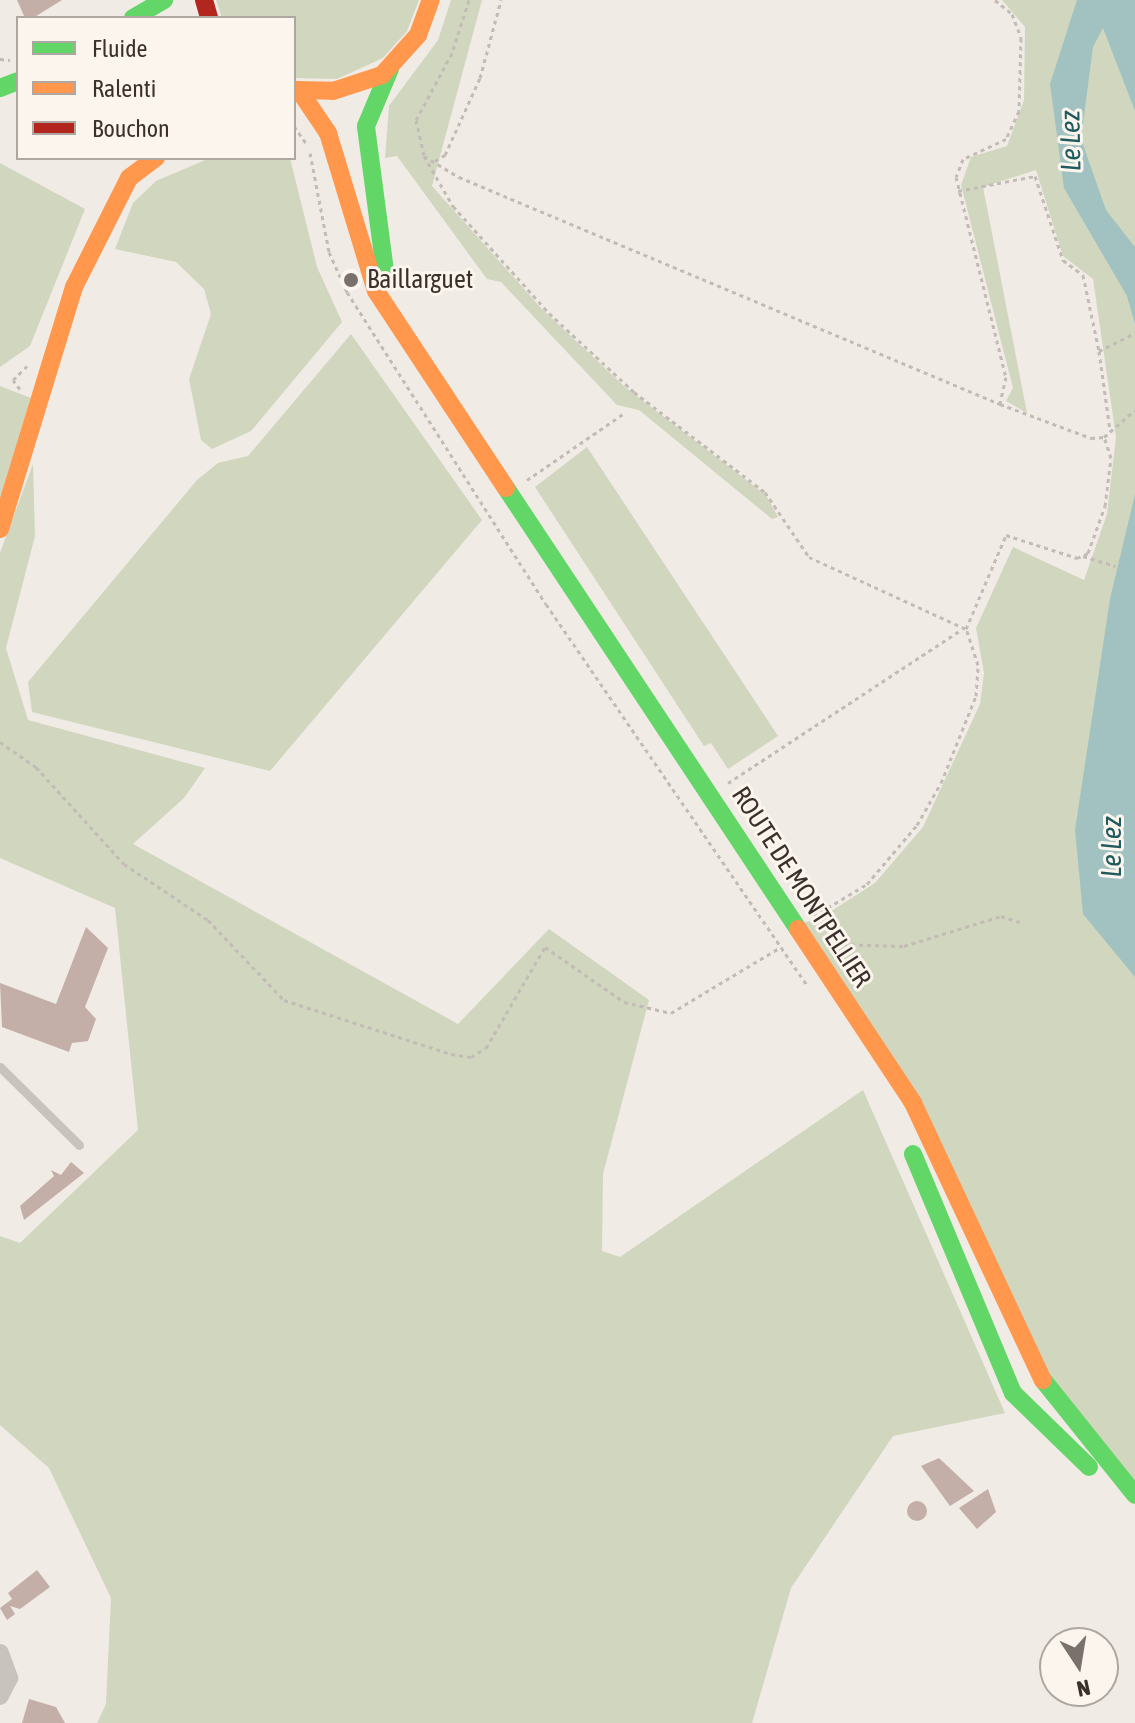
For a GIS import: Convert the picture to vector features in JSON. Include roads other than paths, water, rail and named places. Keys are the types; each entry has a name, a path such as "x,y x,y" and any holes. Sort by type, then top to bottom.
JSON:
{"main road":[{"path":"136,16 164,0"},
{"path":"296,90 344,89 390,69 418,35 431,0"},
{"name":"ROUTE DE MONTPELLIER","path":"390,69 366,126 372,209 396,322"},
{"name":"ROUTE DE MONTPELLIER","path":"296,90 328,133 362,253 396,322 913,1103 970,1213 1040,1377 1135,1495"},
{"path":"0,529 74,287 129,178 153,160"},
{"path":"913,1154 1013,1393 1135,1511"}],"street":[{"path":"0,1653 9,1678 0,1696"}],"lane":[{"path":"0,1067 79,1145"}],"water":[{"name":"Le Lez","path":"1077,0 1135,0 1135,111 1103,28 1093,47 1081,139 1106,210 1135,247 1135,324 1127,296 1064,188 1050,84"},
{"name":"Le Lez","path":"1135,494 1135,977 1083,914 1075,830 1110,599"}],"place":[{"name":"Baillarguet","path":"351,280"}]}
